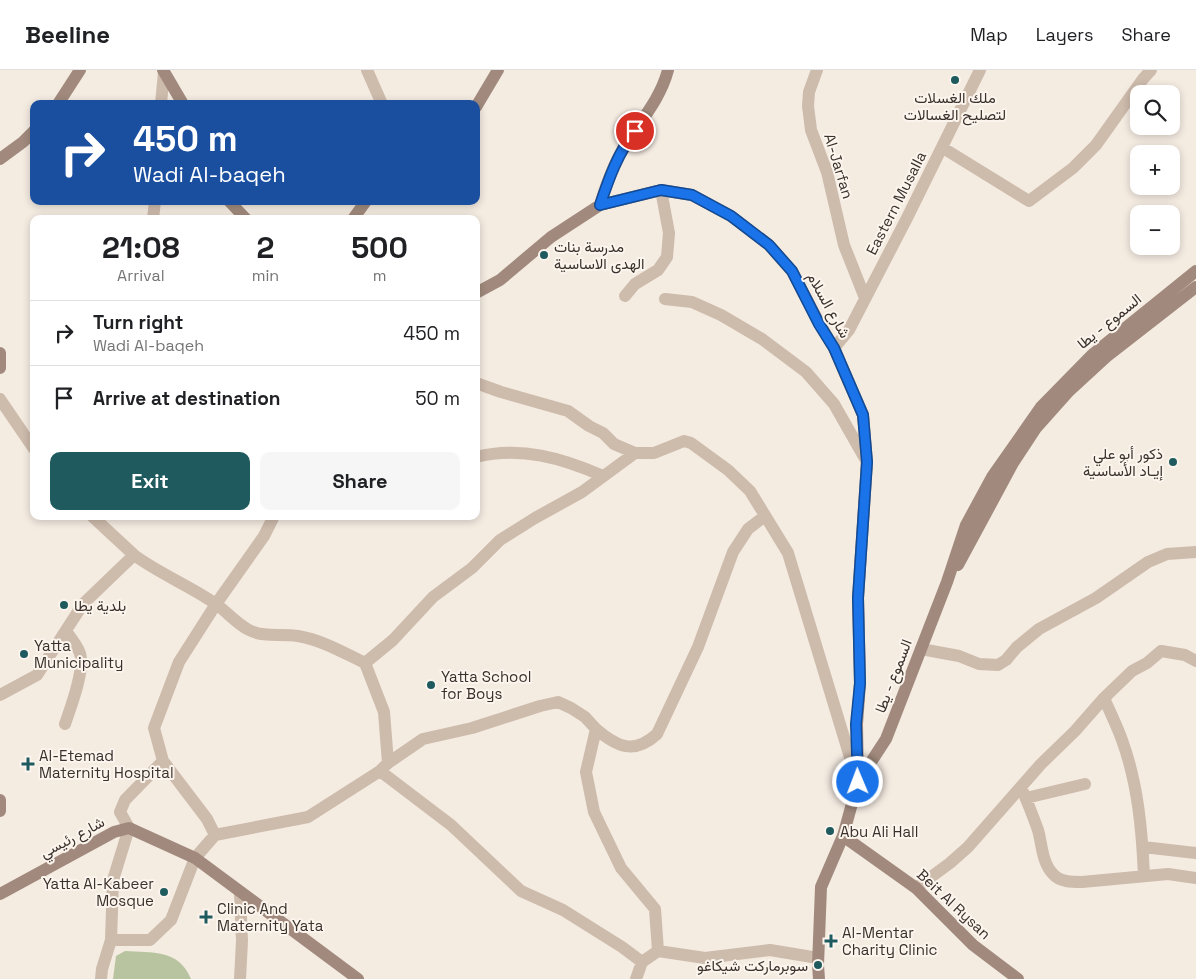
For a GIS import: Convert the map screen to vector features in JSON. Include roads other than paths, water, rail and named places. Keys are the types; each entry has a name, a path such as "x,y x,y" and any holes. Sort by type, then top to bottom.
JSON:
{"main road":[{"path":"61,100 80,70"},
{"path":"480,100 498,70"},
{"path":"600,205 610,172 627,142 650,109 668,70"},
{"path":"163,71 181,100"},
{"path":"0,159 30,135"},
{"name":"شارع السلام","path":"480,291 500,280 550,237 600,205 661,190 692,195 731,216 769,245 792,271 819,324 834,348 863,415 867,462 858,598 860,683 856,724 858,782"},
{"path":"233,205 242,215"},
{"name":"السموع - يطا","path":"820,979 818,958 821,887 843,836 858,782 886,739 947,582 966,525 1001,463 1041,406 1092,355 1196,271"},
{"name":"السموع - يطا","path":"947,582 968,549 1013,463 1036,428 1069,391 1106,357 1196,287"},
{"path":"0,353 0,368"},
{"path":"0,800 0,811"},
{"name":"شارع رئيسي","path":"0,894 114,832 129,828 195,858 358,979"},
{"name":"Beit Al Rysan","path":"843,836 916,888 972,945 1018,979"}],"street":[{"path":"367,70 380,100"},
{"name":"Al-Jarfan","path":"816,70 809,92 808,106 811,130 827,172 844,246 865,298"},
{"name":"Eastern Musalla","path":"834,348 849,330 943,148 980,70"},
{"path":"943,148 1029,201 1073,168 1096,145 1151,70"},
{"path":"162,100 163,71"},
{"path":"625,296 636,284 658,270 667,257 669,233 661,190"},
{"path":"665,299 692,302 721,315 762,339 806,372 834,404 867,462"},
{"path":"480,384 568,411 589,426 603,433 614,444 635,453 654,453 684,441 691,443 728,470 750,491 788,553 858,782"},
{"path":"0,399 30,443"},
{"path":"480,457 511,453 543,455 573,463 603,476"},
{"path":"365,663 393,640 433,597 472,568 500,540 582,492 635,453"},
{"path":"111,940 150,940 170,920 195,858 215,835 308,817 423,739 472,728 558,702 585,717 611,742 622,746 636,747 647,744 657,734 698,647 718,588 733,552 748,529 765,516"},
{"path":"96,520 134,555 154,569 216,604 248,630 259,634 298,636 322,643 365,663 384,712 384,767 451,825 521,892 563,910 622,947 642,962"},
{"path":"215,835 207,818 163,761 154,728 179,662 216,604 259,544 272,520"},
{"path":"921,649 960,656 979,664 998,665 1006,660 1017,647 1039,629 1096,598 1148,562 1167,554 1196,552"},
{"path":"0,695 37,675 83,604 134,555"},
{"path":"65,724 75,697 80,673 80,653 66,631"},
{"path":"916,888 968,848 1024,793 1104,698 1132,671 1147,663 1161,651 1185,655 1196,661"},
{"path":"1104,698 1122,740 1136,787 1143,847 1144,876"},
{"path":"596,729 586,772 594,812 621,868 655,909 658,951"},
{"path":"101,979 102,969 111,940 113,880 129,828 120,812 125,800 163,761"},
{"path":"1024,793 1085,784"},
{"path":"1024,793 1038,830 1046,862 1052,873 1058,878 1068,882 1174,874 1196,878"},
{"path":"1143,847 1196,853"},
{"path":"240,893 242,941 240,979"},
{"path":"636,979 642,962 658,951 706,958 770,950 818,958"}],"place":[{"name":"ملك الغسلات لتصليح الغسالات","path":"955,80"},
{"name":"مدرسة بنات الهدى الاساسية","path":"544,255"},
{"name":"ذكور أبو علي إيـاد الأساسية","path":"1173,462"},
{"name":"بلدية يطا","path":"64,605"},
{"name":"Yatta Municipality","path":"24,654"},
{"name":"Yatta School for Boys","path":"431,685"},
{"name":"Al-Etemad Maternity Hospital","path":"28,764"},
{"name":"Abu Ali Hall","path":"830,831"},
{"name":"Yatta Al-Kabeer Mosque","path":"164,892"},
{"name":"Clinic And Maternity Yata","path":"206,917"},
{"name":"Al-Mentar Charity Clinic","path":"831,941"},
{"name":"سوبرماركت شيكاغو","path":"818,965"}]}
